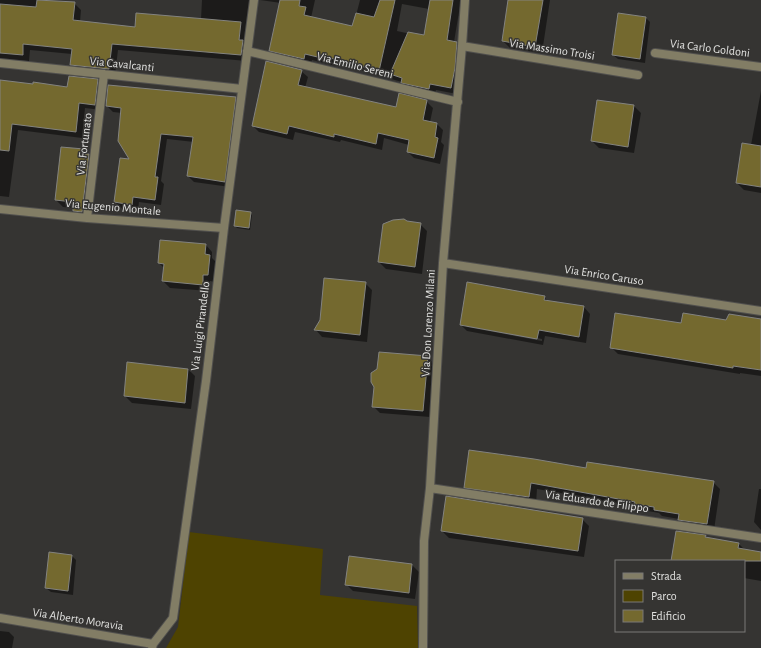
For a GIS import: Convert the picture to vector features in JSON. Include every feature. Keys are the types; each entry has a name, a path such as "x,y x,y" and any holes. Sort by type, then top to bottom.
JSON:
{"street":[{"name":"Via Luigi Pirandello","path":"152,646 173,618 206,381 224,228 254,0"},
{"name":"Via Don Lorenzo Milani","path":"423,648 424,541 430,488 443,263 458,102 465,0"},
{"name":"Via Massimo Troisi","path":"462,46 638,75"},
{"name":"Via Emilio Sereni","path":"248,51 458,102"},
{"name":"Via Carlo Goldoni","path":"655,53 761,67"},
{"name":"Via Cavalcanti","path":"0,62 242,89"},
{"name":"Via Fortunato","path":"87,218 104,74"},
{"name":"Via Eugenio Montale","path":"0,209 87,218 224,228"},
{"name":"Via Enrico Caruso","path":"443,263 761,310"},
{"name":"Via Eduardo de Filippo","path":"430,488 761,538"},
{"name":"Via Alberto Moravia","path":"0,618 152,646"}],"green space":[{"path":"189,532 323,549 320,595 417,606 418,648 166,648 178,627"}],"building":[{"path":"37,0 75,2 73,20 135,27 136,13 241,22 239,40 243,40 241,55 112,44 109,69 70,65 72,49 23,44 23,55 0,53 0,4 36,7"},
{"path":"280,0 300,0 299,6 306,7 304,15 352,26 356,13 374,17 380,0 395,0 379,71 330,58 330,60 305,54 304,59 269,51"},
{"path":"430,0 453,0 447,40 457,42 455,68 451,88 430,84 429,89 401,83 402,78 390,74 408,32 424,35"},
{"path":"508,0 543,0 535,47 502,41"},
{"path":"618,13 646,17 640,59 612,55"},
{"path":"266,61 302,70 298,85 396,107 399,93 427,100 423,120 437,123 435,137 438,138 434,158 407,152 409,140 378,133 376,144 334,134 334,137 289,126 287,134 252,126"},
{"path":"69,76 98,79 95,105 79,103 76,132 12,124 9,151 0,150 0,80 33,84 33,82 67,87"},
{"path":"108,85 236,97 225,182 187,176 193,137 161,134 155,177 158,177 155,200 133,197 132,205 114,202 120,158 129,159 118,141 121,108 106,106"},
{"path":"597,100 634,105 628,147 591,141"},
{"path":"742,143 761,146 761,187 736,183"},
{"path":"61,147 84,149 84,154 89,154 82,212 73,211 73,202 55,200"},
{"path":"236,210 251,212 249,228 234,226"},
{"path":"404,219 407,221 421,223 415,267 378,262 383,224 393,220"},
{"path":"160,240 206,244 205,254 210,255 208,275 203,275 203,285 162,281 164,264 158,263"},
{"path":"324,278 366,282 360,335 314,330 320,320"},
{"path":"467,282 545,296 544,300 584,306 579,337 539,330 537,339 460,325"},
{"path":"615,313 681,323 683,313 726,320 729,314 761,319 761,370 733,366 733,368 610,348"},
{"path":"379,352 428,356 423,411 372,407 374,387 371,382 371,373 377,369"},
{"path":"127,362 188,369 185,403 124,396"},
{"path":"469,450 586,468 587,462 714,481 707,524 678,520 679,514 654,510 654,507 634,504 635,502 531,483 529,497 464,488"},
{"path":"446,496 583,518 578,551 441,531"},
{"path":"676,531 706,535 705,537 739,543 738,548 761,552 761,561 671,560"},
{"path":"49,552 72,555 68,591 45,588"},
{"path":"349,556 412,564 409,593 345,585"}]}
